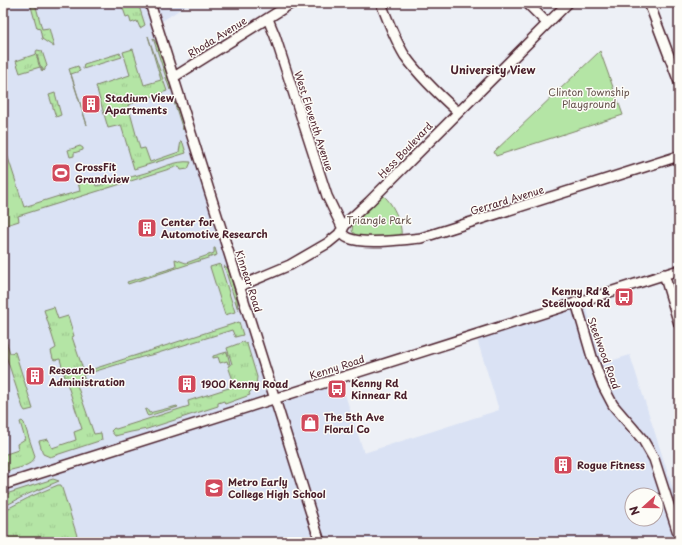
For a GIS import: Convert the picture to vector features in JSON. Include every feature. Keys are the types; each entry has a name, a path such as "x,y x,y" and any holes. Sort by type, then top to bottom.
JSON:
{"street":[{"name":"Kinnear Road","path":"150,3 320,542"},
{"name":"Rhoda Avenue","path":"174,77 292,3"},
{"path":"381,3 396,40 417,72 458,112"},
{"path":"527,3 547,23"},
{"name":"Hess Boulevard","path":"240,286 301,260 328,243 342,230 348,221 374,197 568,3"},
{"path":"648,3 679,82"},
{"name":"West Eleventh Avenue","path":"268,19 276,36 327,196 342,230"},
{"name":"Gerrard Avenue","path":"342,230 347,238 356,240 385,242 421,238 679,156"},
{"name":"Kenny Road","path":"3,485 373,366 679,270"},
{"path":"664,274 679,324"},
{"name":"Steelwood Road","path":"576,302 592,356 607,395 619,413 646,444 654,459 679,536"}],"shaded area":[{"path":"3,3 190,3 156,25 274,400 340,379 364,453 499,410 476,336 584,301 604,363 630,355 679,508 679,542 3,542"}],"green space":[{"path":"30,3 35,3 42,29 49,28 54,47 42,39 40,29 37,28"},
{"path":"121,3 138,3 145,25 140,28 137,21 131,23 129,16 126,17"},
{"path":"148,36 167,91 128,105 140,149 145,148 150,162 179,152 181,141 186,153 134,169 121,125 108,128 96,86 130,75 123,52 133,49 144,85 161,80"},
{"path":"153,38 158,46 171,86 170,90"},
{"path":"37,50 42,51 47,66 44,71 40,65 36,52"},
{"name":"Clinton Township Playground","path":"600,51 623,115 496,156 494,152"},
{"path":"120,53 122,57 83,69 84,64"},
{"path":"36,54 39,65 43,71 42,72 40,67 20,73 16,61"},
{"path":"78,66 80,71 71,74 87,125 69,69"},
{"path":"55,93 61,115 56,117 49,95"},
{"path":"174,102 184,126 183,130"},
{"path":"3,142 24,207 80,191 78,182 93,178 96,186 139,175 179,162 191,162 188,169 181,170 179,166 18,216 19,221 3,226"},
{"path":"80,146 83,150 74,153 74,156 70,157 68,150"},
{"name":"Triangle Park","path":"382,195 389,202 396,213 400,225 401,235 397,237 362,237 355,235 352,231 353,223 379,196"},
{"path":"214,248 217,255 128,284 127,282 176,267 175,259 186,263 214,253"},
{"path":"220,264 235,312 225,315 210,267"},
{"path":"224,266 228,268 237,299 238,310"},
{"path":"54,307 58,319 68,316 74,336 72,337 84,372 239,322 243,335 235,337 232,330 83,375 86,384 81,386 75,380 66,381 60,359 53,359 51,351 56,348 44,310"},
{"path":"3,332 10,353 15,352 33,409 25,411 23,408 5,353 3,353"},
{"path":"243,342 247,344 257,377 256,386 249,393 250,395 225,404 224,401 218,403 218,406 147,429 115,436 111,431 114,428 116,429 189,406 188,401 235,386 228,366 232,364 227,348"},
{"path":"227,352 230,364 228,364 227,361 220,363 218,357 213,358 213,356"},
{"path":"73,382 77,385 94,434 101,433 102,440 50,457 43,454 39,441 48,439 52,448 76,440 74,432 82,429 67,383"},
{"path":"178,407 148,416 145,410 147,409 149,413"},
{"path":"22,421 24,423 35,456 31,463 27,465 3,472 3,455 18,450 17,444 25,439 20,422"},
{"path":"53,479 59,481 3,507 3,495"},
{"path":"58,485 61,485 79,542 3,542 3,511"}],"place":[{"name":"Stadium View Apartments","path":"91,104"},
{"name":"CrossFit Grandview","path":"61,173"},
{"name":"Center for Automotive Research","path":"147,228"},
{"name":"Kenny Rd & Steelwood Rd","path":"624,297"},
{"name":"Research Administration","path":"35,376"},
{"name":"1900 Kenny Road","path":"187,384"},
{"name":"Kenny Rd Kinnear Rd","path":"337,389"},
{"name":"The 5th Ave Floral Co","path":"310,423"},
{"name":"Rogue Fitness","path":"563,465"},
{"name":"Metro Early College High School","path":"214,488"}],"district":[{"name":"University View","path":"493,70"}]}
